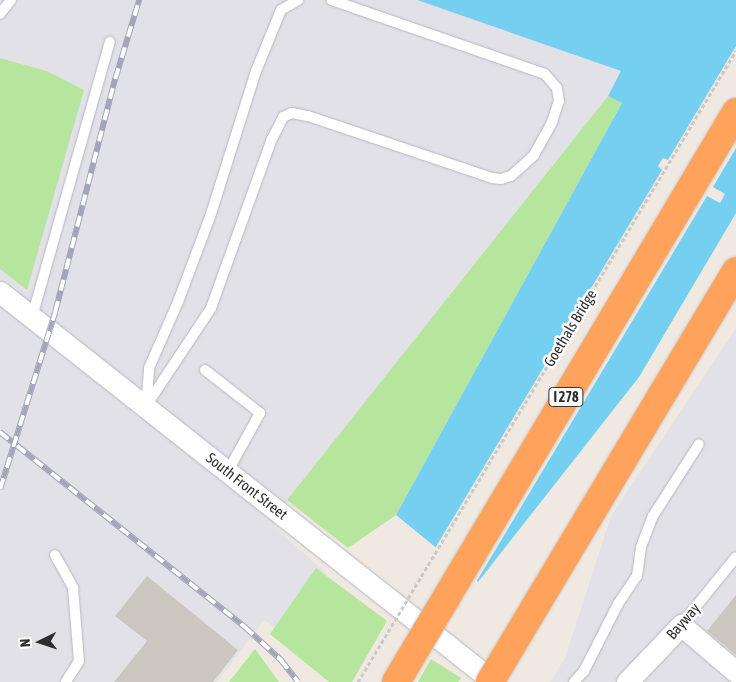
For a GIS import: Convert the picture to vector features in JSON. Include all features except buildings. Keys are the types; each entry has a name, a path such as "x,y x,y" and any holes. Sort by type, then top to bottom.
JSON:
{"highway":[{"name":"I 278","path":"396,682 736,112"},
{"path":"492,682 736,271"}],"street":[{"name":"South Front Street","path":"0,292 492,682"},
{"path":"681,625 736,672"},
{"name":"Bayway","path":"626,682 681,625"}],"lane":[{"path":"0,14 11,0"},
{"path":"146,406 149,368 178,302 210,217 256,71 281,10 298,0"},
{"path":"146,406 211,308 272,139 283,117 292,113 308,116 492,178 501,179 511,176 534,155 552,122 558,101 557,88 545,74 331,0"},
{"path":"32,317 110,42"},
{"path":"205,370 260,413 228,471"},
{"path":"574,682 584,671 618,604 637,576 641,547 653,516 699,444"},
{"path":"56,555 73,588 79,661 66,682"},
{"name":"Bayway","path":"681,625 736,557"}],"path":[{"name":"Goethals Bridge","path":"358,682 736,52"}],"shaded area":[{"path":"0,0 417,0 622,71 608,96 287,500 274,526 327,574 280,631 264,620 217,682 0,682 0,269 27,290 47,71 0,58"},
{"path":"736,328 736,682 550,682 565,658 611,516"}],"green space":[{"path":"0,58 47,71 84,90 27,290 0,269"},
{"path":"608,96 622,103 396,515 348,548 287,500"},
{"path":"316,568 387,621 352,682 329,682 270,634"},
{"path":"255,649 279,682 229,682"},
{"path":"431,659 461,678 458,682 418,682"}],"water":[{"path":"417,0 736,0 736,269 727,265 478,582 396,515 622,103 608,96 621,71"}],"pier":[{"path":"736,46 736,148 713,187 725,194 720,203 707,196 475,584 434,550 662,170 658,166 663,158 668,160"},
{"path":"736,213 736,272 728,268 629,394"}],"railway":[{"path":"0,489 55,312 115,79 139,0"},
{"path":"0,432 245,627 281,660 298,682"}]}
